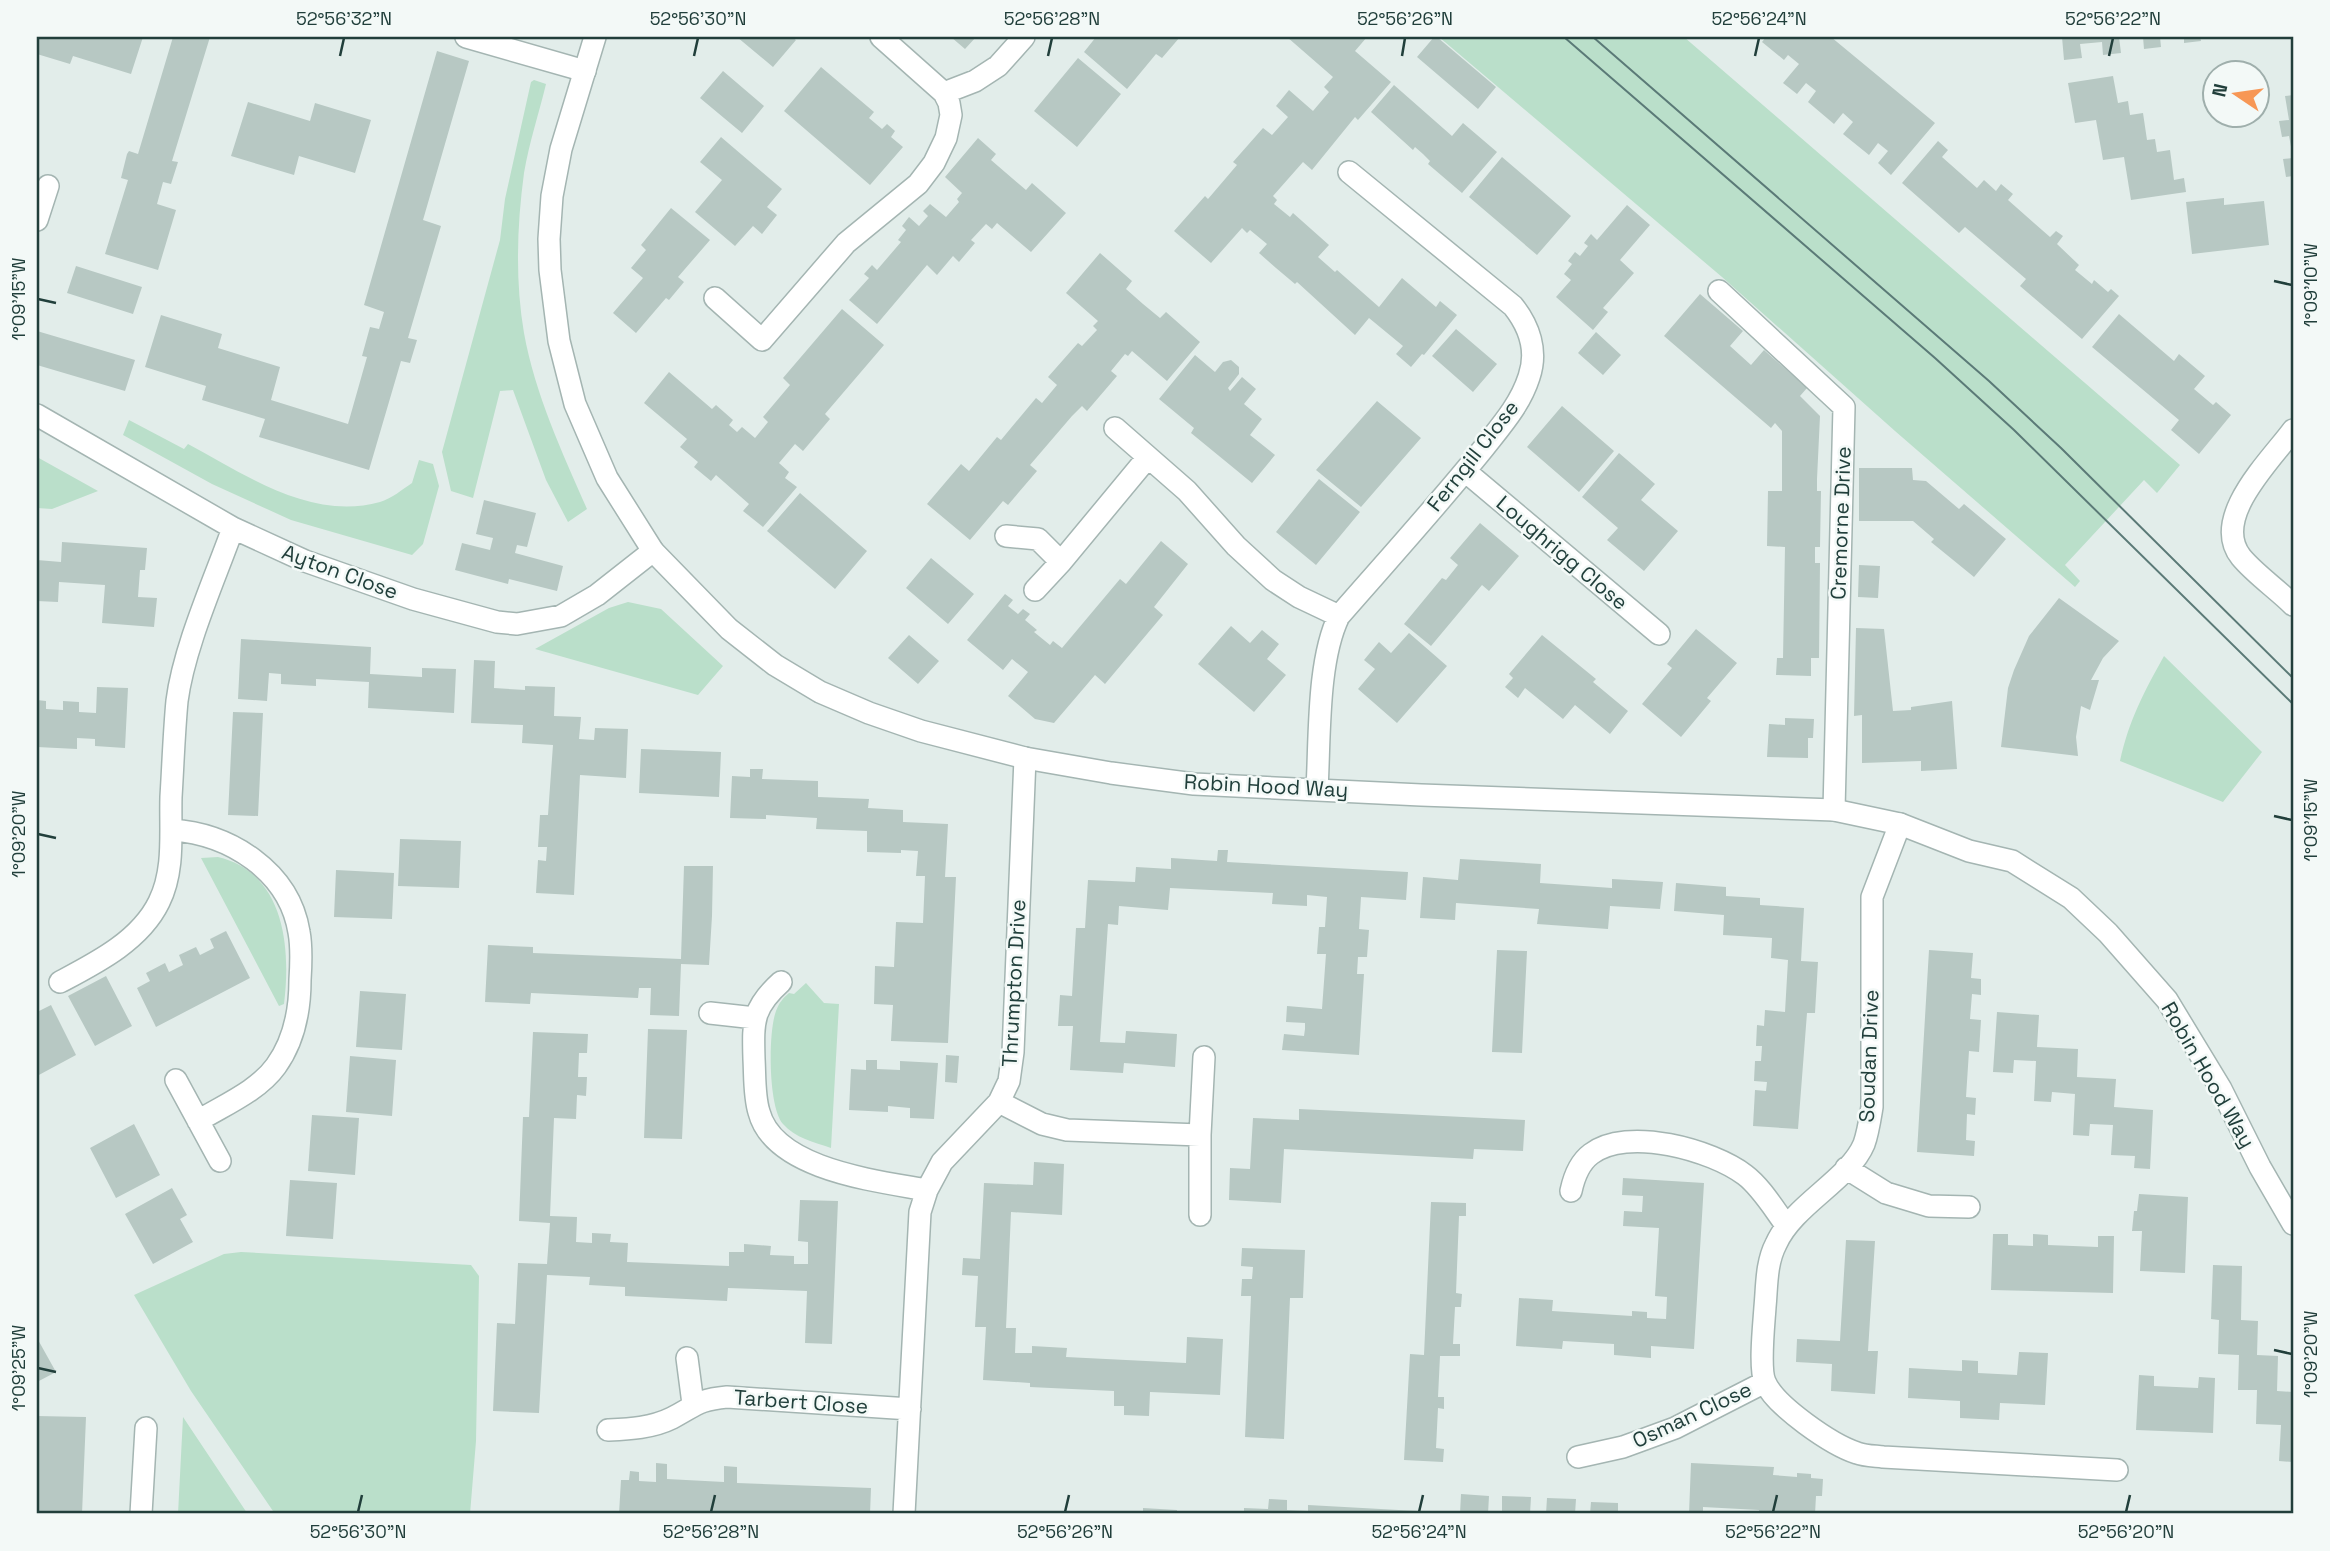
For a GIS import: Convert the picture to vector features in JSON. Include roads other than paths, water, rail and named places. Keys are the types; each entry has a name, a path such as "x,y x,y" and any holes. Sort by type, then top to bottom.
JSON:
{"street":[{"path":"466,37 585,71"},
{"name":"Robin Hood Way","path":"595,37 561,149 552,196 550,260 559,341 575,404 607,478 653,551 729,629 775,664 820,692 895,722 1025,758 1111,773 1194,784 1834,810 1900,824 1969,851 2012,861 2071,898 2108,933 2167,1000 2221,1089 2260,1167 2293,1224"},
{"path":"715,298 762,340 846,243 918,184 934,163 946,138 951,116 949,103 944,93 881,37"},
{"path":"944,93 975,81 998,66 1024,37"},
{"name":"Ferngill Close","path":"1317,789 1325,657 1330,634 1339,616 1465,471 1517,404 1530,375 1532,353 1526,322 1513,306 1349,172"},
{"path":"37,220 48,186"},
{"name":"Cremorne Drive","path":"1719,291 1844,407 1834,810"},
{"name":"Ayton Close","path":"37,415 233,528 305,561 347,577 497,622 517,624 561,616 597,595 653,551"},
{"path":"1115,428 1187,491 1236,546 1273,580 1299,597 1339,616"},
{"path":"2293,430 2241,499 2234,516 2232,534 2240,555 2293,605"},
{"path":"1035,590 1148,457"},
{"name":"Loughrigg Close","path":"1465,471 1659,634"},
{"path":"60,982 116,950 159,904 167,881 176,726 182,674 233,528"},
{"path":"1006,536 1038,540 1061,562"},
{"name":"Thrumpton Drive","path":"904,1514 920,1212 927,1190 942,1162 999,1102 1009,1081 1013,1052 1025,758"},
{"name":"Soudan Drive","path":"1765,1382 1762,1345 1768,1270 1775,1245 1786,1225 1846,1168 1863,1146 1872,1107 1872,897 1900,824"},
{"path":"172,830 230,844 259,863 278,882 293,911 299,932 300,992 291,1041 275,1068 257,1085 198,1121"},
{"path":"781,982 759,1006 755,1018 754,1058 759,1114 770,1133 808,1162 836,1172 927,1190"},
{"path":"710,1013 755,1018"},
{"path":"1200,1215 1204,1057"},
{"path":"176,1080 220,1161"},
{"path":"999,1102 1042,1124 1067,1130 1200,1135"},
{"path":"1571,1191 1574,1176 1584,1160 1602,1147 1630,1142 1670,1144 1722,1160 1748,1177 1786,1225"},
{"path":"1846,1168 1886,1193 1929,1206 1969,1207"},
{"path":"687,1358 693,1404"},
{"path":"1765,1382 1783,1404 1803,1422 1823,1437 1857,1454 2117,1470"},
{"name":"Osman Close","path":"1578,1457 1623,1447 1675,1428 1765,1382"},
{"name":"Tarbert Close","path":"608,1430 649,1426 671,1418 693,1404 727,1397 910,1409"},
{"path":"141,1514 146,1428"}],"tram line":[{"path":"1564,37 1935,358 2014,430 2293,704"},
{"path":"1593,37 1989,381 2061,448 2293,678"}]}
